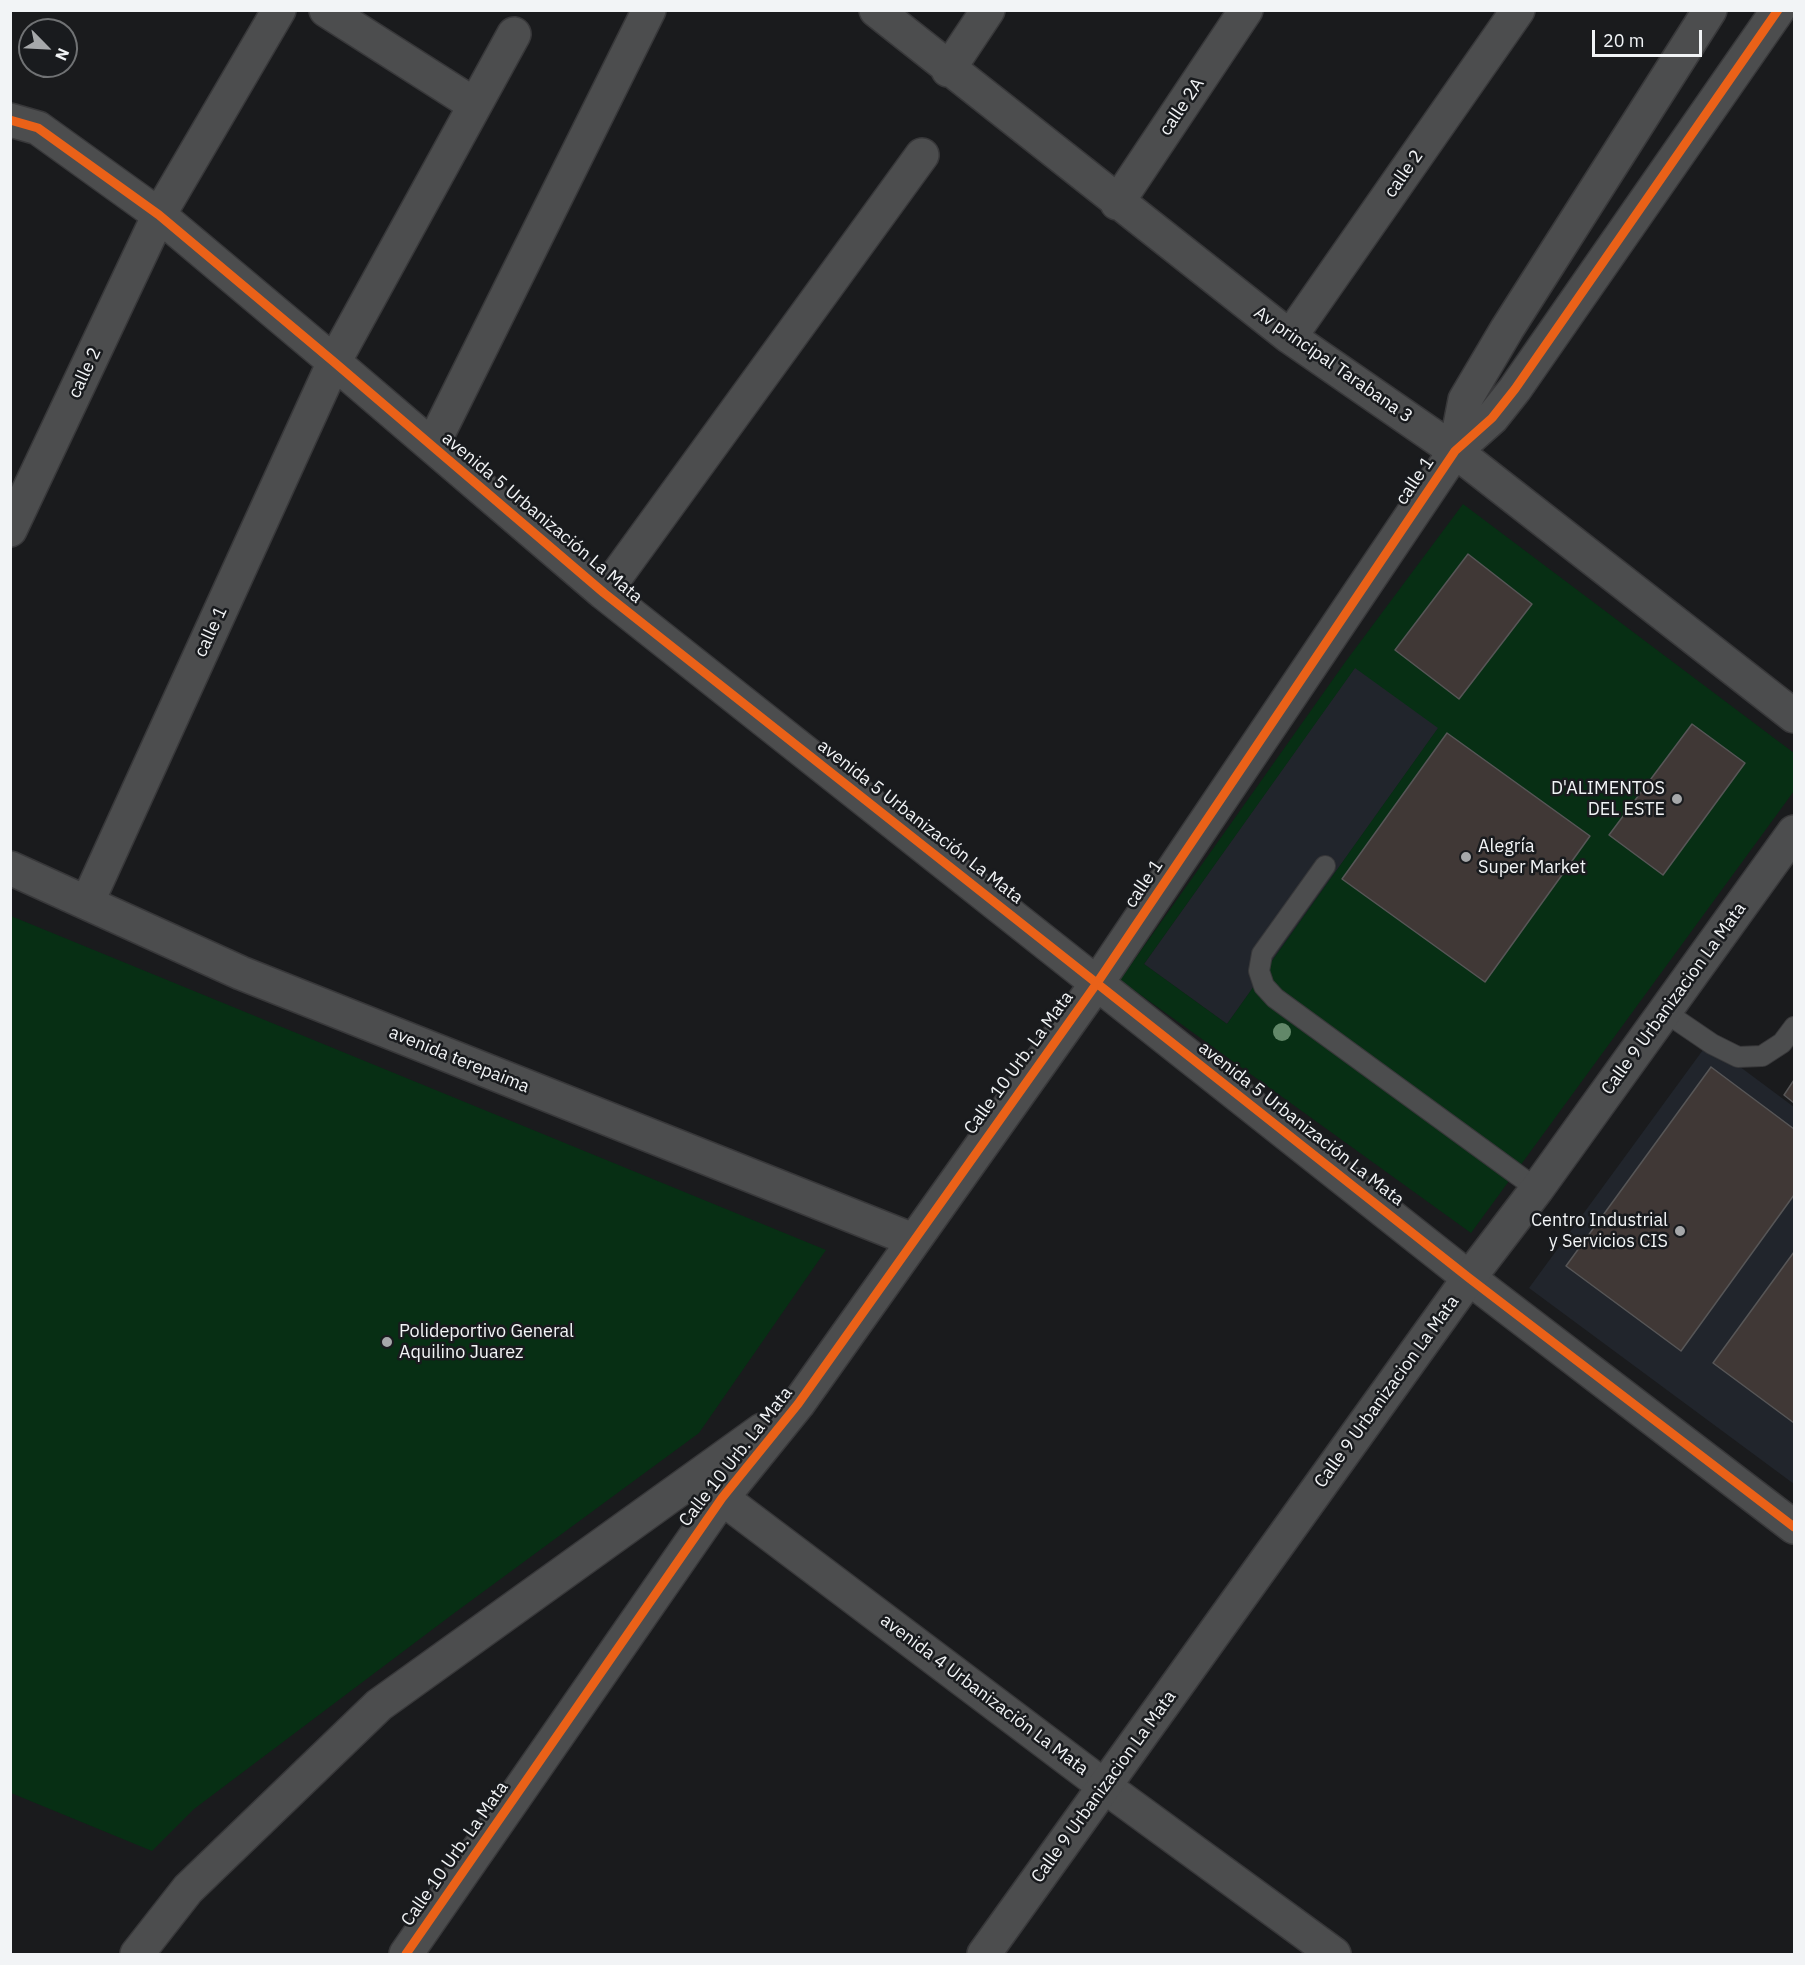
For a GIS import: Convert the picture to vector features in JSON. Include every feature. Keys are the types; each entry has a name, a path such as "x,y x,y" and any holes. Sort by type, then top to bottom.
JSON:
{"street":[{"name":"calle 2","path":"10,530 159,215 279,10"},
{"path":"326,10 475,105"},
{"path":"432,446 650,10"},
{"name":"Av principal Tarabana 3","path":"876,10 948,70 1290,337 1455,451 1794,716"},
{"path":"948,70 988,10"},
{"name":"calle 2A","path":"1117,203 1246,10"},
{"name":"calle 2","path":"1290,337 1518,10"},
{"name":"calle 1","path":"1455,451 1465,400 1507,329 1710,10"},
{"name":"calle 1","path":"1097,983 1455,451 1492,418 1515,389 1778,10"},
{"name":"calle 1","path":"87,903 334,362 514,34"},
{"name":"avenida 5 Urbanización La Mata","path":"24,124 159,215 604,593 1469,1278 1794,1527"},
{"path":"604,593 922,155"},
{"name":"Calle 9 Urbanizacion La Mata","path":"984,1954 1469,1278 1537,1189 1794,832"},
{"name":"avenida terepaima","path":"10,868 241,973 913,1240"},
{"name":"Calle 10 Urb. La Mata","path":"406,1954 722,1498 798,1404 1097,983"},
{"name":"Calle 10 Urb. La Mata","path":"136,1954 188,1889 379,1705 798,1404"},
{"name":"avenida 4 Urbanización La Mata","path":"722,1498 1104,1786 1334,1954"}],"lane":[{"path":"1325,866 1263,954 1259,971 1264,986 1275,998 1537,1189"},
{"path":"1665,1012 1712,1044 1738,1057 1762,1056 1782,1043 1794,1027"}],"shaded area":[{"path":"1355,667 1439,727 1227,1024 1144,964"},
{"name":"Centro Industrial y Servicios CIS","path":"1708,1043 1794,1107 1794,1484 1529,1288"}],"green space":[{"path":"1463,504 1794,753 1794,791 1471,1233 1120,980 1346,661","holes":["1355,668 1438,728 1227,1024 1144,964","1589,837 1485,982 1343,879"]},
{"name":"Polideportivo General Aquilino Juarez","path":"11,916 826,1250 699,1433 194,1809 152,1851 11,1793"}],"building":[{"path":"1468,554 1532,604 1459,699 1395,650"},
{"name":"D'ALIMENTOS DEL ESTE","path":"1692,724 1745,763 1663,875 1609,835"},
{"name":"Alegría Super Market","path":"1447,733 1590,836 1485,982 1342,879"},
{"name":"Centro Industrial y Servicios CIS","path":"1711,1067 1794,1129 1794,1195 1681,1351 1566,1266"},
{"path":"1794,1080 1794,1103 1784,1095"},
{"path":"1794,1252 1794,1423 1713,1363"}],"cycle path":[{"path":"406,1954 722,1498 798,1404 1097,983 1455,451 1492,418 1515,389 1778,10"},
{"path":"10,120 38,128 159,215 604,593 1469,1278 1794,1527"}],"place":[{"name":"D'ALIMENTOS DEL ESTE","path":"1677,799"},
{"name":"Alegría Super Market","path":"1466,857"},
{"name":"Centro Industrial y Servicios CIS","path":"1680,1231"},
{"name":"Polideportivo General Aquilino Juarez","path":"387,1342"}]}
